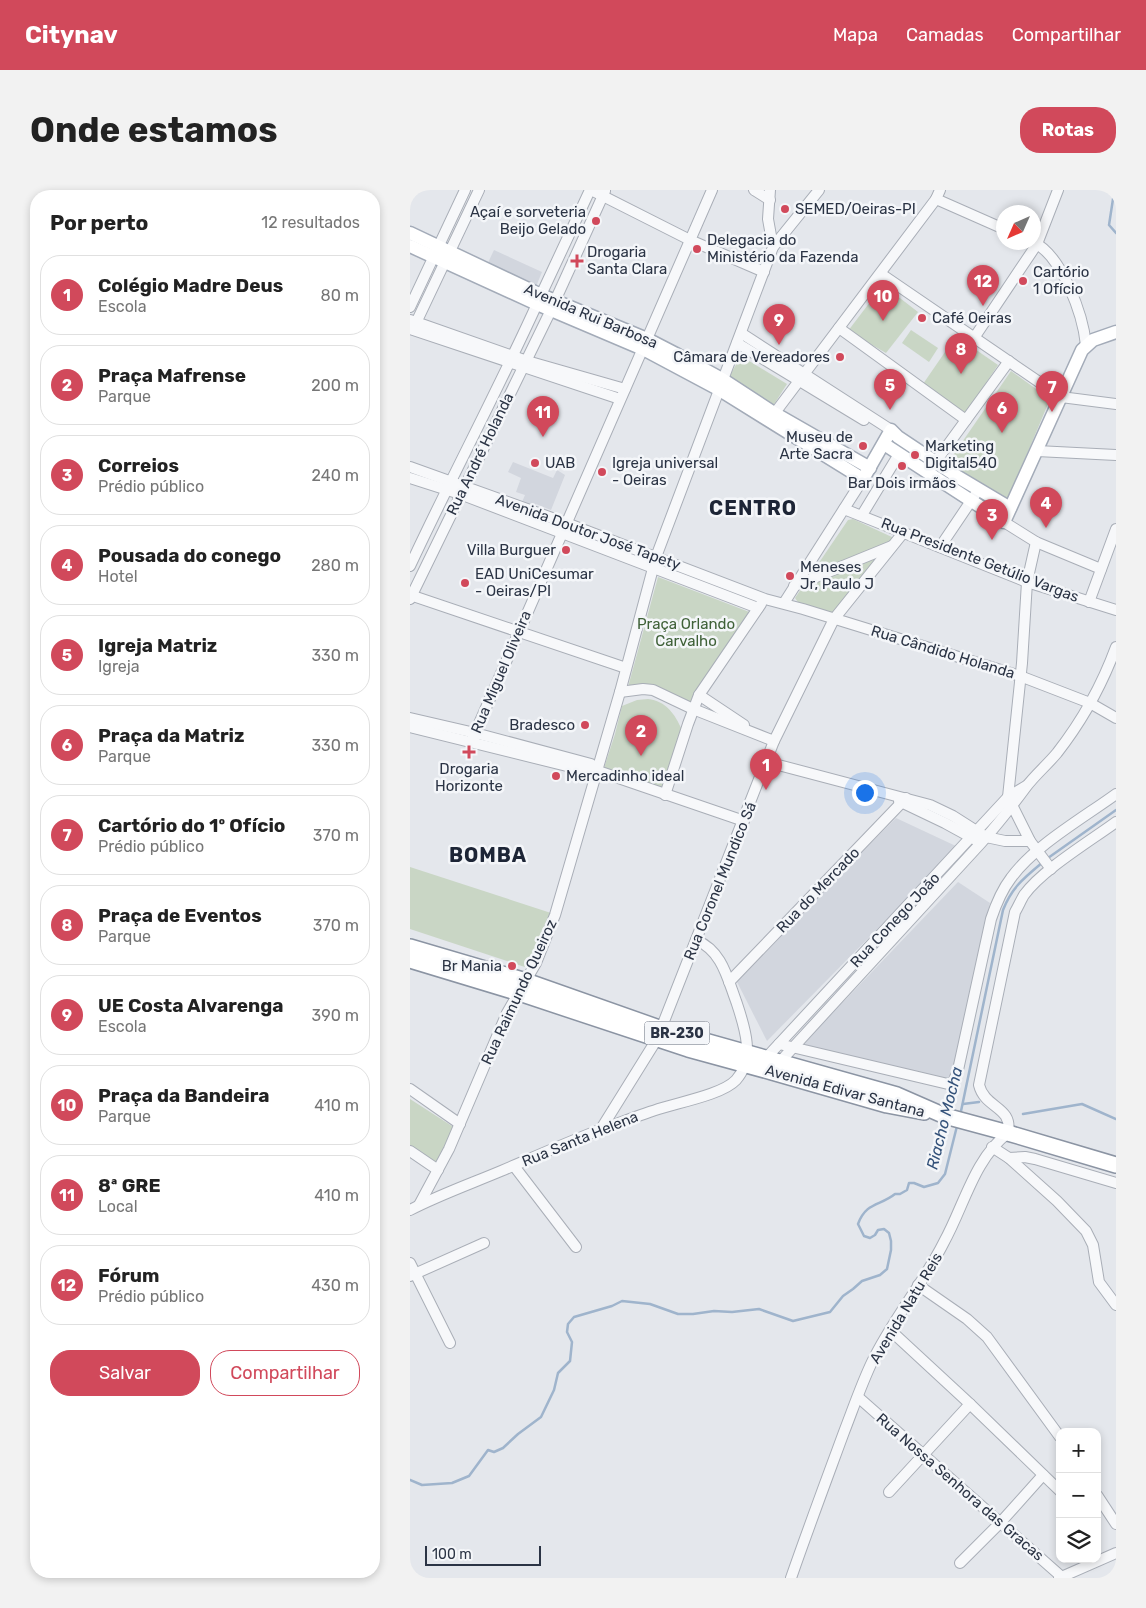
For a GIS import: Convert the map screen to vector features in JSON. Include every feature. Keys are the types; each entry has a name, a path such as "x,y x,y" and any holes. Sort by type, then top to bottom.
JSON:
{"highway":[{"name":"Avenida Edivar Santana","path":"410,947 659,1034 745,1059 772,1064 887,1105 947,1116 1008,1132"},
{"name":"Avenida Edivar Santana","path":"410,960 523,987"},
{"name":"BR-230","path":"1008,1132 1116,1165"}],"main road":[{"name":"Avenida Rui Barbosa","path":"410,233 441,254 539,300 645,344 720,384 866,474"},
{"name":"Avenida Rui Barbosa","path":"410,246 441,254"},
{"path":"890,437 899,454 1004,522 1086,345 1093,340 1116,332"},
{"path":"890,437 936,461 1010,508"},
{"path":"866,474 890,437"}],"street":[{"path":"465,190 412,327 511,359 620,400"},
{"path":"410,307 479,190"},
{"path":"590,190 604,193 690,240 764,272"},
{"name":"Rua André Holanda","path":"410,566 511,359 590,190"},
{"name":"Rua Miguel Oliveira","path":"473,738 712,190"},
{"path":"754,190 770,195 768,219 773,247"},
{"path":"773,247 792,221 819,190"},
{"path":"1041,229 1058,190"},
{"name":"Rua André Holanda","path":"411,596 525,364 604,193"},
{"path":"771,417 881,274 938,194 996,225"},
{"name":"Rua Raimundo Queiroz","path":"414,1208 438,1170 460,1124 507,1013 536,964 554,915 598,771 655,562 720,384 773,247"},
{"path":"1041,248 1058,264 1082,320 1086,345"},
{"path":"974,338 1031,250"},
{"path":"881,274 1061,397 1116,404"},
{"path":"839,328 966,420"},
{"path":"741,333 800,377 890,437"},
{"path":"737,343 800,377"},
{"path":"928,472 1009,362"},
{"path":"525,364 625,389"},
{"path":"1037,451 1116,455"},
{"path":"862,515 899,454"},
{"name":"Avenida Doutor José Tapety","path":"410,467 448,485 566,523 655,562 762,603"},
{"path":"784,603 866,474"},
{"name":"Avenida Doutor José Tapety","path":"410,478 448,485"},
{"name":"Avenida Doutor José Tapety","path":"462,490 562,533 655,562"},
{"path":"940,547 979,490"},
{"name":"Rua Presidente Getúlio Vargas","path":"844,509 1027,582 1116,610"},
{"path":"1004,522 1036,542 1101,569"},
{"path":"1089,602 1116,529"},
{"name":"Rua Coronel Mundico Sá","path":"601,1129 659,1034 744,822 774,741 834,618 903,533"},
{"path":"1036,542 1027,582 1010,802 1030,841 1050,868"},
{"path":"794,586 893,546"},
{"path":"411,596 626,668"},
{"path":"665,794 699,695 762,603"},
{"name":"Rua Cândido Holanda","path":"762,603 784,603 1020,676 1090,703 1116,718"},
{"name":"Rua Conego João","path":"772,1064 791,1048 881,951 979,837 1058,751 1090,703 1116,647"},
{"path":"620,692 643,689 653,690 693,710 774,741"},
{"path":"699,695 762,736"},
{"path":"410,718 473,738"},
{"path":"410,726 591,764 598,771 744,822"},
{"path":"767,762 893,796 904,801 937,808 979,837 1005,841 1030,841"},
{"path":"779,1044 948,1084 953,1083 958,1070 991,919 998,899 1011,878 1038,852 1116,794"},
{"name":"Rua do Mercado","path":"729,982 904,801"},
{"path":"1008,1132 1010,1125 1008,1119 982,1093 980,1085 1016,912 1031,886 1050,868 1116,822"},
{"name":"Rua Conego João","path":"772,1064 779,1044 872,944 979,837"},
{"path":"696,940 703,943 722,961 747,1040 745,1059"},
{"path":"872,944 881,951"},
{"name":"Rua Santa Helena","path":"414,1208 601,1129 727,1087 740,1074 745,1059"},
{"path":"410,1089 460,1124"},
{"name":"Avenida Natu Reis","path":"791,1578 872,1362 943,1246 977,1172 992,1147 1008,1132"},
{"path":"992,1147 1009,1158 1057,1201 1086,1231 1093,1245 1099,1282 1116,1305"},
{"path":"410,1151 438,1170"},
{"path":"1009,1158 1025,1157 1035,1159 1116,1183"},
{"path":"514,1166 576,1247"},
{"path":"413,1274 484,1243"},
{"path":"410,1263 413,1274 450,1344"},
{"path":"918,1285 967,1320 987,1338 1056,1431"},
{"path":"890,1330 1056,1487"},
{"name":"Rua Nossa Senhora das Gracas","path":"858,1397 1062,1578"},
{"path":"889,1492 970,1404"},
{"path":"960,1563 1000,1523 1043,1475"},
{"path":"1101,1501 1116,1524"},
{"path":"1062,1578 1116,1553"}],"shaded area":[{"path":"494,250 542,272 535,289 486,267"},
{"path":"513,462 553,478 557,470 565,475 551,510 536,504 534,508 522,502 525,495 516,492 521,478 508,472"},
{"path":"896,818 958,847 767,1041 736,980"},
{"path":"958,882 990,903 951,1079 878,1064 803,1044"}],"green space":[{"path":"883,285 918,312 886,353 848,331"},
{"path":"911,330 938,348 929,362 902,343"},
{"path":"956,336 998,365 966,413 923,384"},
{"path":"741,356 787,384 771,409 726,382"},
{"path":"1011,371 1050,399 1007,502 945,467"},
{"path":"853,519 894,538 829,618 803,609 795,598 848,520"},
{"name":"Praça Orlando Carvalho","path":"658,577 752,613 689,704 678,701 666,690 645,684 628,687"},
{"path":"648,699 665,705 682,730 663,787 656,790 604,768 622,706 637,700"},
{"path":"410,867 551,913 531,969 410,929"},
{"path":"410,1099 455,1128 436,1164 410,1147"}],"waterway":[{"path":"1116,196 1113,199 1109,225 1116,233"},
{"name":"Riacho Mocha","path":"1048,858 1116,810"},
{"name":"Riacho Mocha","path":"960,1116 1003,910 1010,895 1024,878 1043,862"},
{"path":"963,1104 979,1102"},
{"path":"1023,1114 1082,1104 1116,1119"},
{"name":"Riacho Mocha","path":"410,1480 422,1485 452,1483 469,1476 488,1450 494,1452 503,1448 541,1417 554,1390 558,1373 570,1361 572,1342 567,1332 568,1324 574,1317 612,1306 622,1301 650,1304 678,1314 759,1309 793,1321 830,1312 843,1296 862,1281 880,1275 887,1269 891,1250 889,1233 884,1229 878,1230 870,1238 864,1236 858,1224 861,1217 874,1205 907,1190 909,1183 924,1187 938,1183 945,1174 957,1126"}],"place":[{"name":"SEMED/Oeiras-PI","path":"785,209"},
{"name":"Açaí e sorveteria Beijo Gelado","path":"596,221"},
{"name":"Delegacia do Ministério da Fazenda","path":"697,249"},
{"name":"Drogaria Santa Clara","path":"577,261"},
{"name":"Cartório 1 Ofício","path":"1023,281"},
{"name":"Fórum","path":"983,306"},
{"name":"Café Oeiras","path":"922,318"},
{"name":"Praça da Bandeira","path":"883,321"},
{"name":"UE Costa Alvarenga","path":"779,345"},
{"name":"Câmara de Vereadores","path":"840,357"},
{"name":"Praça de Eventos","path":"961,374"},
{"name":"Igreja Matriz","path":"890,410"},
{"name":"Cartório do 1º Ofício","path":"1052,412"},
{"name":"Praça da Matriz","path":"1002,433"},
{"name":"8ª GRE","path":"543,437"},
{"name":"Museu de Arte Sacra","path":"863,446"},
{"name":"Marketing Digital540","path":"915,455"},
{"name":"UAB","path":"535,463"},
{"name":"Bar Dois irmãos","path":"902,466"},
{"name":"Igreja universal - Oeiras","path":"602,472"},
{"name":"Pousada do conego","path":"1046,528"},
{"name":"Correios","path":"992,540"},
{"name":"Villa Burguer","path":"566,550"},
{"name":"Meneses Jr, Paulo J","path":"790,576"},
{"name":"EAD UniCesumar - Oeiras/PI","path":"465,583"},
{"name":"Bradesco","path":"585,725"},
{"name":"Drogaria Horizonte","path":"469,752"},
{"name":"Praça Mafrense","path":"641,756"},
{"name":"Mercadinho ideal","path":"556,776"},
{"name":"Colégio Madre Deus","path":"766,790"},
{"name":"Br Mania","path":"512,966"}],"district":[{"name":"CENTRO","path":"753,508"},
{"name":"BOMBA","path":"488,855"}]}
